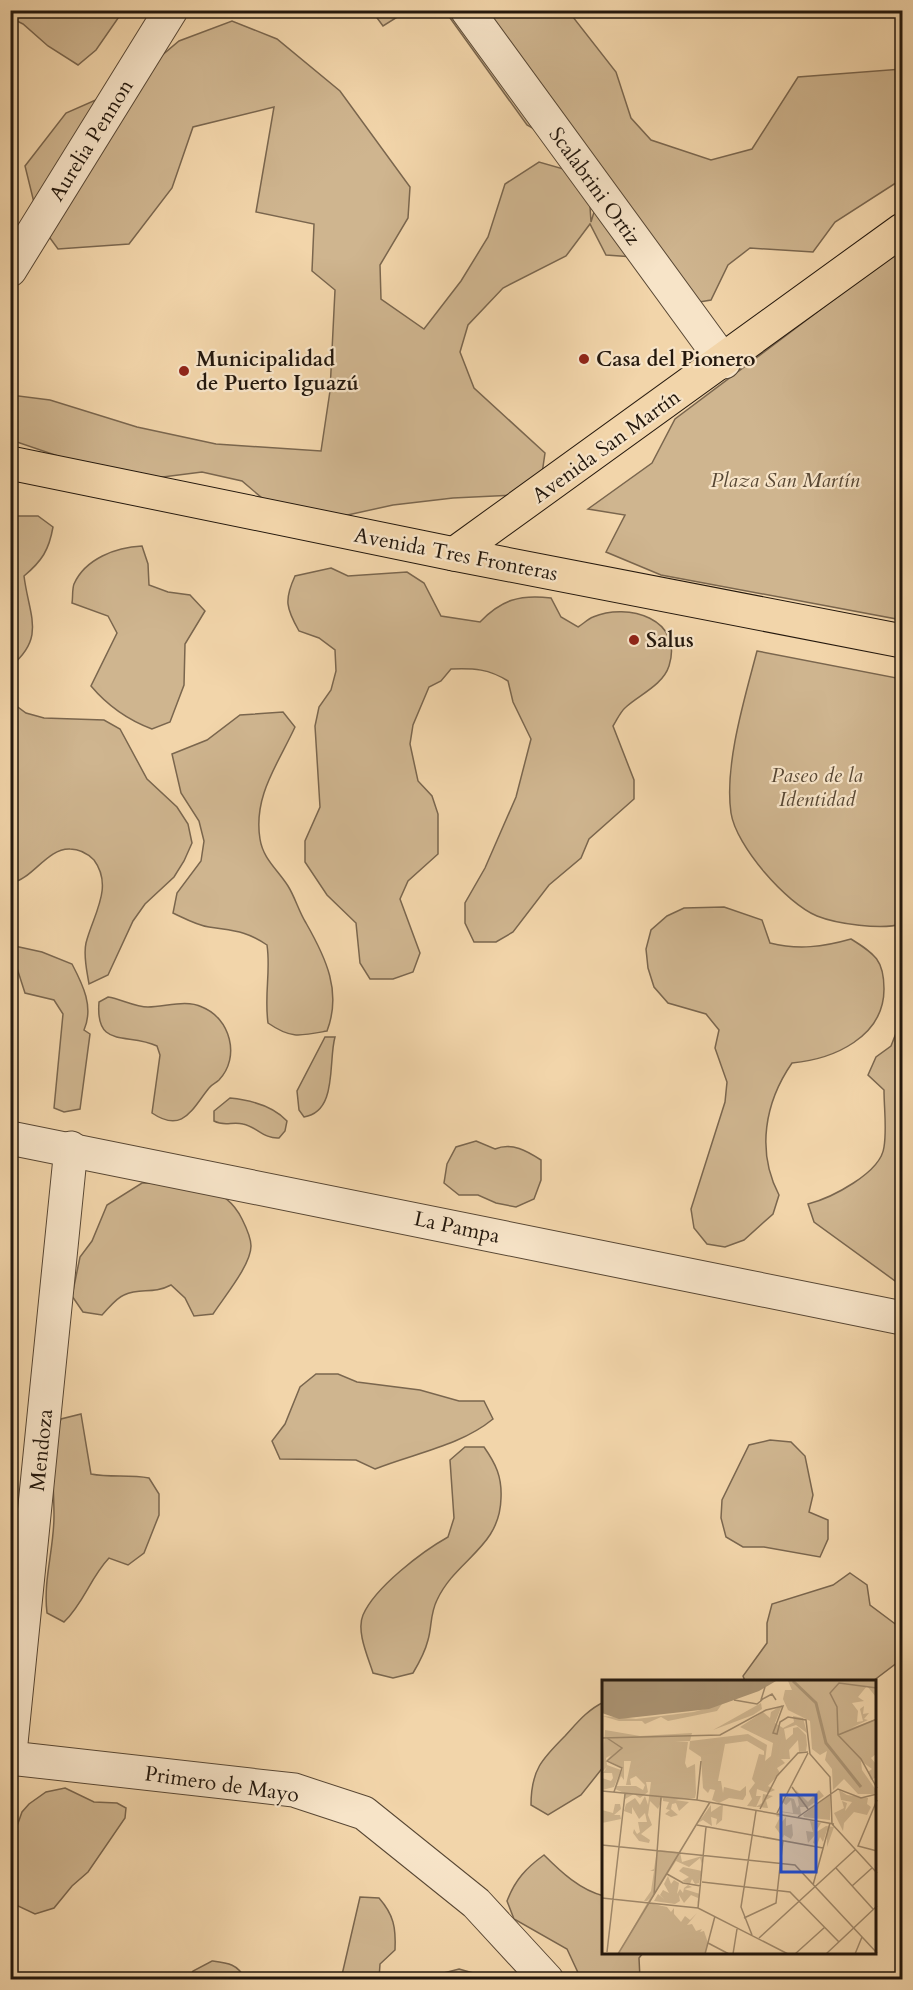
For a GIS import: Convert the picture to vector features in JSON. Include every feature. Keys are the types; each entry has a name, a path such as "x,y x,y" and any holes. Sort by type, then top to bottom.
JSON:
{"main road":[{"name":"Avenida San Martín","path":"454,554 724,362 903,230"},
{"name":"Avenida Tres Fronteras","path":"10,464 454,554 903,641"}],"street":[{"name":"Aurelia Pennon","path":"10,270 171,10"},
{"name":"Scalabrini Ortiz","path":"467,10 724,362"},
{"name":"La Pampa","path":"10,1138 72,1148 903,1318"},
{"name":"Mendoza","path":"10,1753 72,1148"},
{"name":"Primero de Mayo","path":"10,1758 294,1790 364,1813 476,1903 547,1980"}],"green space":[{"path":"11,10 58,11 64,15 70,11 123,11 96,50 78,65 48,46 23,24 11,18"},
{"path":"558,10 573,17 616,72 631,118 651,140 711,160 752,149 798,77 902,69 902,179 835,222 813,252 750,248 728,265 711,300 670,307 648,258 606,255 590,224 566,256 503,288 468,325 460,352 474,388 545,453 539,494 453,498 393,505 334,518 288,520 242,481 202,472 147,479 96,469 11,440 11,395 50,400 137,427 216,444 321,451 330,391 335,290 312,271 314,224 256,212 274,107 193,127 172,188 129,244 58,249 39,223 25,166 66,113 123,88 179,41 232,21 277,39 340,91 410,187 408,218 380,265 381,299 424,329 461,281 488,237 505,184 539,162 588,176 591,222 604,179 566,147 527,125 445,11"},
{"path":"372,11 407,11 383,26"},
{"name":"Plaza San Martín","path":"902,248 902,620 661,575 606,552 625,515 588,509 652,463 675,419"},
{"path":"18,516 38,516 53,527 44,554 24,576 31,614 32,635 22,655 11,666 11,522"},
{"path":"142,546 148,564 149,585 168,592 190,595 205,611 185,644 184,685 170,722 152,729 118,711 91,686 117,633 108,616 72,603 74,584 79,575 93,561 112,552"},
{"path":"331,568 348,576 407,572 424,583 441,616 480,622 496,608 512,600 530,597 551,598 561,617 578,627 591,618 607,613 636,614 650,618 661,626 668,636 671,650 669,666 662,679 624,709 613,726 634,780 634,799 589,839 581,858 549,885 513,932 496,942 474,942 465,923 465,903 485,868 516,797 531,739 513,702 508,681 501,677 481,670 451,669 441,681 429,687 413,725 410,744 418,781 432,796 438,814 438,854 408,881 400,899 420,953 413,972 393,979 370,979 360,963 356,923 327,895 305,862 305,841 320,807 315,726 319,707 331,690 336,671 335,650 319,638 299,631 289,610 288,598 295,576"},
{"name":"Paseo de la Identidad","path":"757,651 902,679 902,924 859,925 817,916 791,899 777,886 752,857 742,841 731,813 730,774 737,731"},
{"path":"11,702 26,713 44,718 104,720 120,729 147,779 177,807 188,824 192,843 184,861 174,877 145,904 133,921 108,975 89,984 85,948 102,891 100,870 94,860 77,850 62,850 47,858 26,876 11,883"},
{"path":"283,712 295,727 268,781 260,809 260,839 264,853 290,890 320,949 330,976 333,1003 327,1031 303,1035 283,1032 268,1023 267,945 245,934 199,925 173,913 177,893 201,861 204,841 199,821 181,793 172,754 207,740 240,715"},
{"path":"724,907 762,920 770,943 810,947 851,939 872,954 880,964 884,979 882,1006 876,1020 866,1032 854,1043 840,1050 808,1061 792,1063 783,1078 775,1094 767,1127 768,1161 779,1195 773,1214 744,1240 725,1247 707,1244 694,1228 691,1209 725,1102 727,1082 715,1048 719,1030 706,1014 668,1003 654,987 648,968 646,949 651,930 667,916 684,908"},
{"path":"10,945 42,952 72,964 80,980 86,996 88,1013 84,1030 90,1034 80,1109 64,1112 54,1108 63,1014 54,1000 25,993 16,965 11,963"},
{"path":"108,997 143,1007 182,1003 196,1005 212,1012 220,1020 229,1039 230,1060 219,1080 210,1087 186,1116 172,1121 152,1113 160,1055 157,1046 116,1037 102,1027 99,1002"},
{"path":"902,1002 902,1286 814,1222 808,1204 854,1183 865,1175 881,1157 885,1133 884,1090 868,1075 876,1057 891,1046 898,1028"},
{"path":"325,1037 335,1037 327,1096 315,1113 304,1117 299,1110 297,1091"},
{"path":"230,1098 253,1102 275,1111 287,1121 285,1131 279,1138 274,1138 243,1124 222,1124 214,1121 214,1111"},
{"path":"476,1141 495,1149 507,1146 519,1148 541,1160 541,1180 534,1199 516,1207 496,1203 478,1195 459,1195 444,1183 447,1164 456,1147"},
{"path":"142,1183 185,1184 212,1190 234,1206 242,1219 250,1239 250,1254 242,1271 213,1314 194,1316 185,1298 171,1285 158,1290 136,1291 121,1296 102,1315 83,1312 72,1296 80,1257 92,1241 107,1205"},
{"path":"316,1374 338,1374 357,1382 420,1390 459,1401 484,1401 493,1419 452,1442 375,1469 356,1460 280,1459 272,1441 285,1424 300,1387"},
{"path":"81,1414 91,1474 149,1478 159,1494 159,1515 144,1553 128,1565 109,1558 77,1607 64,1622 47,1613 46,1601 54,1528 53,1467 57,1431 61,1419"},
{"path":"770,1440 791,1442 805,1456 813,1495 809,1512 828,1520 828,1539 820,1557 764,1547 743,1547 726,1537 721,1518 722,1500 749,1445"},
{"path":"465,1447 484,1447 492,1459 500,1484 499,1515 485,1541 445,1586 437,1600 427,1644 413,1673 393,1678 373,1673 362,1636 363,1615 369,1604 389,1582 413,1560 448,1537 454,1518 450,1460"},
{"path":"850,1573 867,1585 870,1605 902,1629 902,1655 898,1662 874,1680 745,1680 743,1676 767,1643 767,1623 772,1604 833,1585"},
{"path":"602,1703 602,1769 581,1795 548,1815 531,1805 533,1783 539,1766 592,1709"},
{"path":"65,1788 94,1802 117,1803 126,1808 125,1818 88,1872 72,1886 54,1908 35,1914 18,1906 13,1897 12,1840 22,1812 29,1804 46,1792"},
{"path":"544,1855 579,1885 602,1895 602,1954 642,1954 639,1958 640,1979 581,1979 567,1949 514,1919 507,1901 522,1875"},
{"path":"360,1897 379,1898 388,1910 393,1922 395,1950 380,1964 379,1979 341,1979"},
{"path":"212,1961 232,1965 245,1979 188,1979 193,1971"},
{"path":"459,1969 480,1975 485,1979 434,1979 440,1974"}],"place":[{"name":"Casa del Pionero","path":"584,359"},
{"name":"Municipalidad de Puerto Iguazú","path":"184,371"},
{"name":"Salus","path":"634,640"}]}
